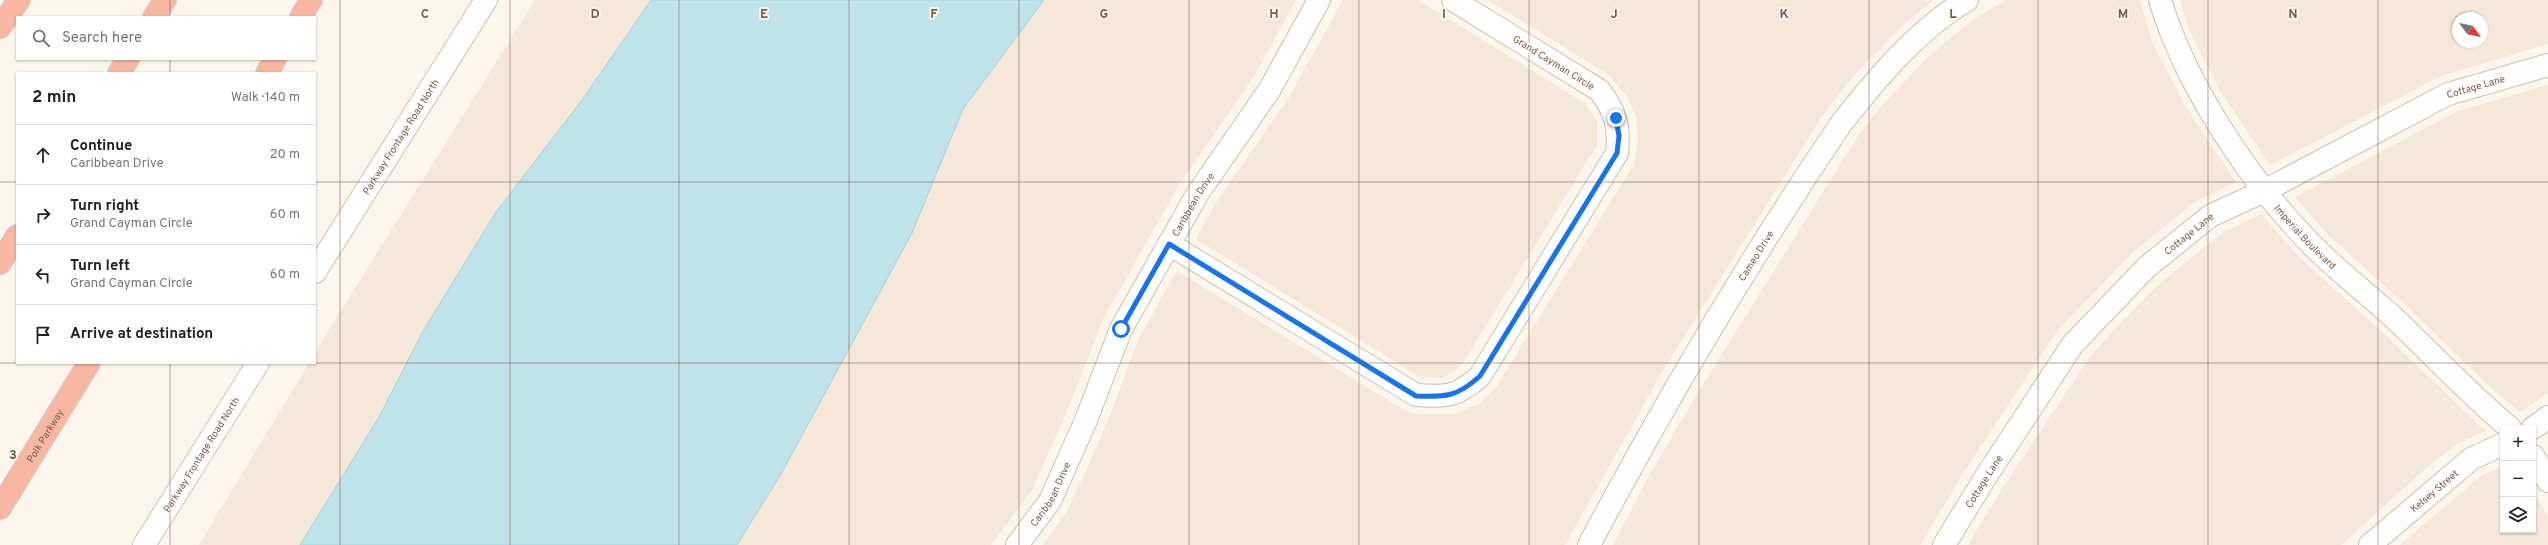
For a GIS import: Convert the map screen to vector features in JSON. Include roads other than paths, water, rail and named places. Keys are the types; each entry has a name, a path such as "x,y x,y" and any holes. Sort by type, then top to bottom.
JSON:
{"highway":[{"path":"0,27 19,0"},
{"path":"155,16 165,0"},
{"path":"302,16 311,0"},
{"path":"120,72 127,60"},
{"path":"268,72 274,60"},
{"path":"0,263 16,238"},
{"name":"Polk Parkway","path":"0,508 88,364"}],"street":[{"name":"Parkway Frontage Road North","path":"316,270 486,0"},
{"name":"Caribbean Drive","path":"1017,545 1050,501 1086,420 1121,329 1198,193 1270,89 1319,0"},
{"name":"Grand Cayman Circle","path":"1169,244 1416,396 1446,397 1465,389 1480,376 1617,153 1619,136 1616,118 1610,104 1599,90 1453,0"},
{"name":"Cameo Drive","path":"1589,545 1631,466 1679,383 1813,166 1841,124 1867,91 1912,44 1967,0"},
{"name":"Imperial Boulevard","path":"2160,0 2170,35 2203,100 2264,190 2313,246 2392,317 2478,401 2506,425"},
{"name":"Cottage Lane","path":"1944,545 1985,478 2073,344 2148,267 2210,216 2264,190 2448,94 2548,65"},
{"name":"Parkway Frontage Road North","path":"144,545 257,364"},
{"path":"2536,426 2548,417"},
{"name":"Kelsey Street","path":"2370,545 2470,459 2500,445"},
{"path":"2536,461 2548,481"}],"water":[{"path":"651,0 1044,0 963,109 912,233 781,474 737,545 300,545 379,417 423,331 496,212 582,100"}]}
